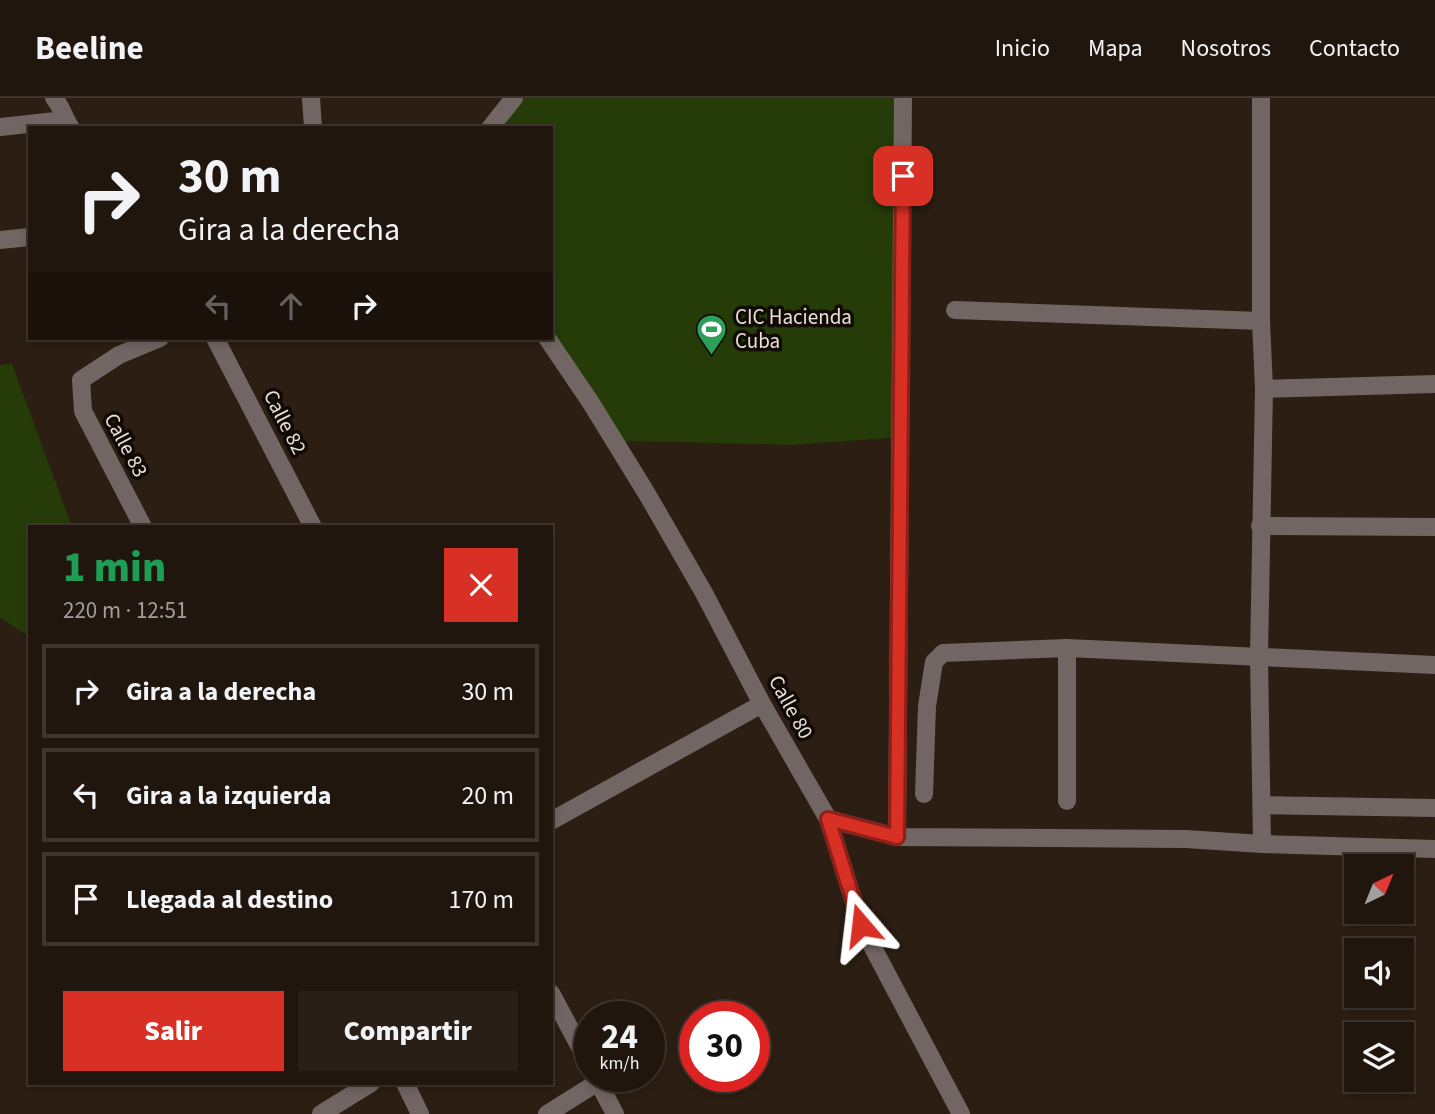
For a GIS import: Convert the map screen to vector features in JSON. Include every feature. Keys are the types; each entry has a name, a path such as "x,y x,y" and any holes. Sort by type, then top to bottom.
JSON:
{"street":[{"path":"0,127 68,124 54,98"},
{"path":"311,98 313,126"},
{"path":"492,126 514,98"},
{"path":"897,837 904,98"},
{"path":"1261,98 1261,321 1264,388 1259,656 1262,844"},
{"path":"0,240 28,237"},
{"path":"955,310 1261,321"},
{"name":"Calle 83","path":"142,525 83,411 81,380 119,355 155,340"},
{"name":"Calle 82","path":"216,340 312,525"},
{"name":"Calle 80","path":"548,340 647,494 828,819 861,925 961,1114"},
{"path":"1264,388 1435,384"},
{"path":"1260,526 1435,527"},
{"path":"1067,648 1067,801"},
{"path":"923,793 927,706 934,662 943,653 1067,648 1435,665"},
{"path":"553,820 762,704"},
{"path":"1262,804 1435,808"},
{"path":"828,819 897,837 1186,839 1435,849"},
{"path":"553,997 574,1037"},
{"path":"321,1114 368,1085"},
{"path":"406,1085 420,1114"},
{"path":"547,1114 574,1092"},
{"path":"603,1092 615,1114"}],"green space":[{"path":"514,98 903,98 900,437 791,445 631,441 617,444 552,340 553,126 492,126"},
{"path":"12,364 71,525 28,525 28,636 0,617 0,365"}],"place":[{"name":"CIC Hacienda Cuba","path":"712,356"}],"route":[{"path":"861,925 828,819 897,837 903,176"}]}
